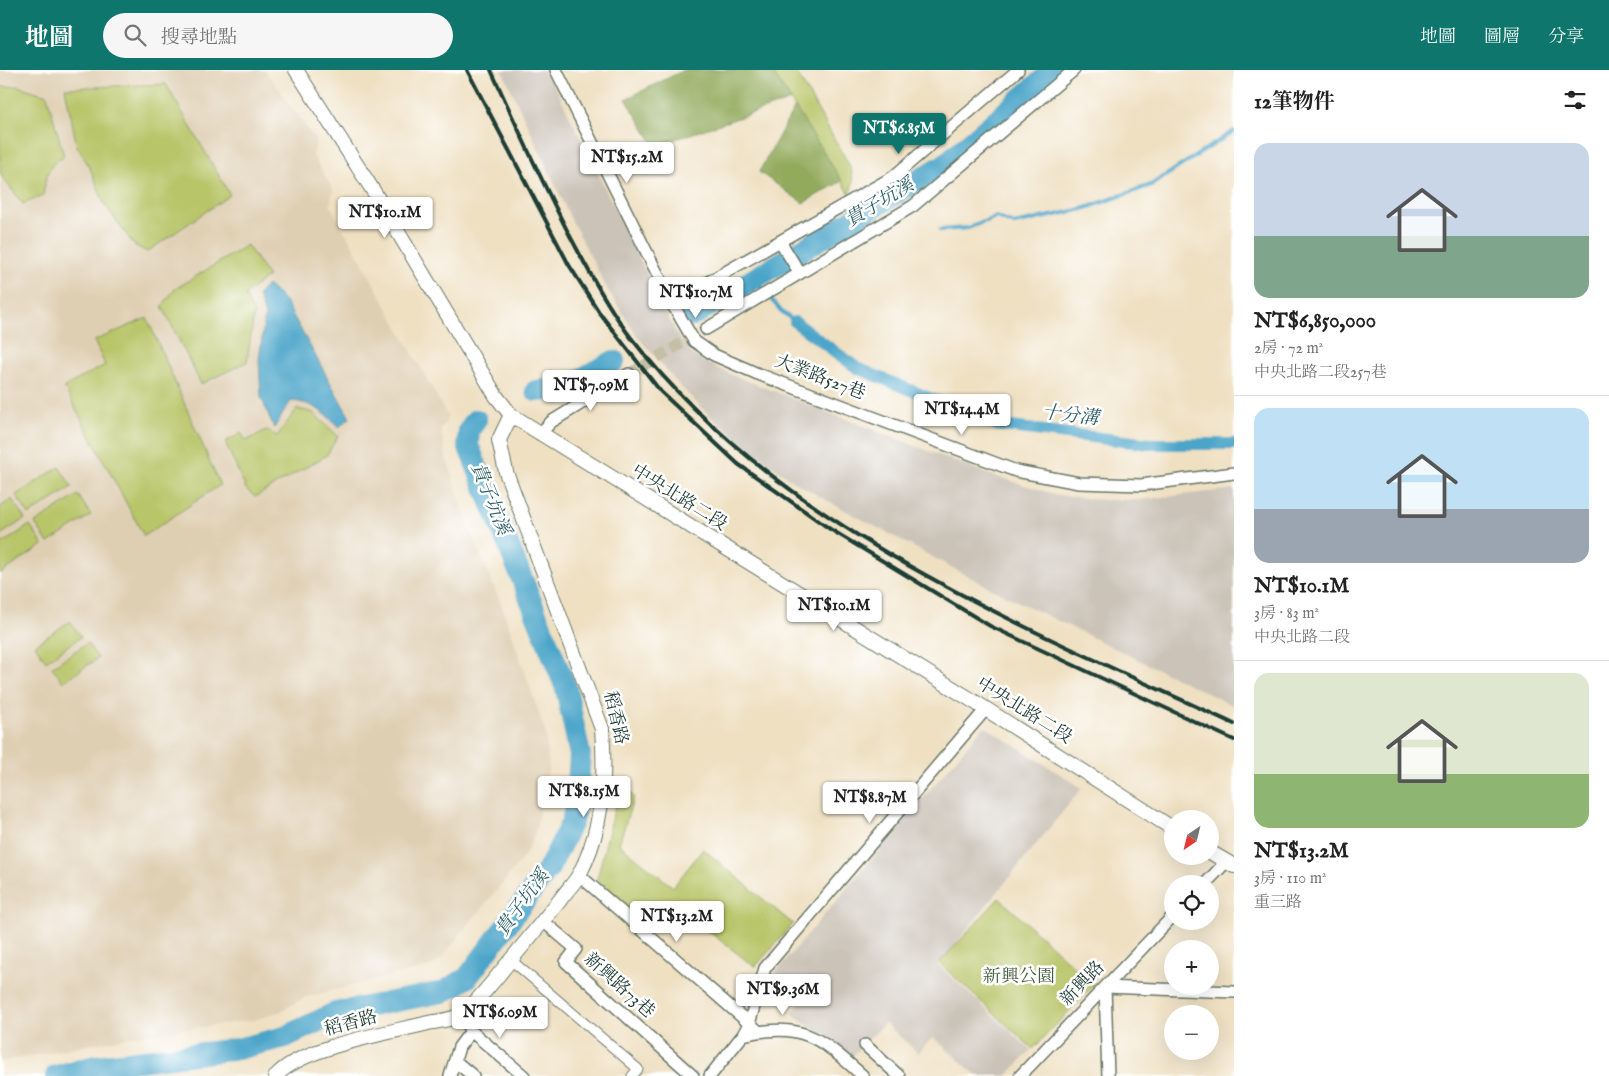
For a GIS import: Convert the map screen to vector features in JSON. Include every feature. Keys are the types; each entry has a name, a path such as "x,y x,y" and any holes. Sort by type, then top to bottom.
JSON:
{"street":[{"name":"中央北路二段","path":"296,70 374,192 496,396 511,415 986,709 1164,823"},
{"name":"大業路527巷","path":"556,70 673,307 694,341 714,355 758,374 1016,471 1079,483 1141,485 1234,473"},
{"path":"673,307 780,241 893,177 1018,70"},
{"path":"706,329 799,272 914,206 1074,70"},
{"path":"780,241 799,272"},
{"path":"540,434 551,422 629,374"},
{"name":"稻香路","path":"276,1076 283,1067 341,1045 461,1015 511,960 543,921 579,875 591,850 601,808 605,759 602,729 506,472 499,440 511,415"},
{"path":"710,1076 743,1035 749,1024 765,968 774,955 986,709"},
{"path":"1216,875 1230,864 1219,857"},
{"path":"579,875 758,1032"},
{"name":"新興路73巷","path":"543,921 576,949 566,962 693,1076"},
{"name":"新興路","path":"1020,1076 1164,925"},
{"path":"511,960 638,1069 632,1076"},
{"path":"1108,1076 1105,987 1234,992"},
{"path":"461,1015 471,1031 524,1076"},
{"path":"743,1035 779,1029 810,1034 863,1076"},
{"path":"450,1076 459,1047 471,1031"},
{"path":"866,1045 899,1076"},
{"path":"455,1061 473,1076"}],"shaded area":[{"path":"0,70 265,70 316,141 313,155 333,190 330,205 448,417 441,429 445,454 467,522 503,609 545,731 549,766 534,837 523,858 438,962 429,967 306,997 279,1012 255,1020 140,1035 0,1062"},
{"path":"502,70 547,70 677,335 692,354 709,364 732,375 988,474 1057,495 1104,500 1139,500 1234,489 1234,706 994,590 839,507 796,483 748,448 711,417 680,386 637,336 608,290 570,217"},
{"path":"984,726 1082,788 938,965 1031,1050 1007,1076 977,1076 933,1037 918,1053 885,1023 850,1058 792,1013 803,999 775,973"}],"green space":[{"path":"684,70 771,70 791,100 655,146 626,99"},
{"path":"771,70 795,70 851,168 853,182 850,194"},
{"path":"166,84 230,195 147,252 134,245 104,203 90,168 77,146 65,88"},
{"path":"18,86 47,95 64,156 54,163 48,172 43,196 23,204 0,174 0,87"},
{"path":"795,107 842,181 803,203 759,172"},
{"path":"247,245 268,276 245,295 254,314 247,362 201,384 162,306 175,289"},
{"path":"147,318 220,485 144,536 64,387 105,365 94,341"},
{"path":"297,409 312,412 338,436 327,455 255,497 246,489 225,442 241,433 246,441 266,430 277,436"},
{"path":"59,467 72,487 29,515 16,495"},
{"path":"78,495 91,515 48,543 35,523"},
{"path":"12,499 25,519 0,535 0,507"},
{"path":"30,525 43,545 0,574 0,545"},
{"path":"70,621 81,637 46,661 35,645"},
{"path":"87,643 98,658 63,682 52,667"},
{"path":"621,782 634,797 619,844 673,887 703,849 793,924 755,967 669,901 651,927 597,879"},
{"name":"新興公園","path":"999,898 1094,985 1033,1049 939,963"}],"water":[{"path":"267,285 285,301 350,418 339,427 317,409 305,403 291,401 274,428 261,397 259,360 265,315 258,295"}],"waterway":[{"name":"貴子坑溪","path":"692,316 944,165 1054,70"},
{"path":"940,230 968,228 996,217 1014,224 1083,209 1151,185 1234,131"},
{"path":"754,279 781,311 795,322"},
{"name":"十分溝","path":"795,322 857,368 995,425 1149,444 1234,444"},
{"name":"貴子坑溪","path":"536,391 565,388 614,361"},
{"name":"貴子坑溪","path":"56,1076 96,1066 237,1049 285,1037 335,1013 443,992 467,978 549,868 572,822 577,798 580,755 566,688 468,445 469,430 476,420"},
{"name":"貴子坑溪","path":"548,870 554,871"}],"tunnel":[{"path":"629,374 706,329"}],"railway":[{"path":"467,70 569,265 601,315 661,392 738,464 830,529 990,626 1234,740"},
{"path":"491,70 555,206 590,274 617,318 632,339 692,406 759,465 831,518 909,566 989,609 1071,649 1234,724"}]}
